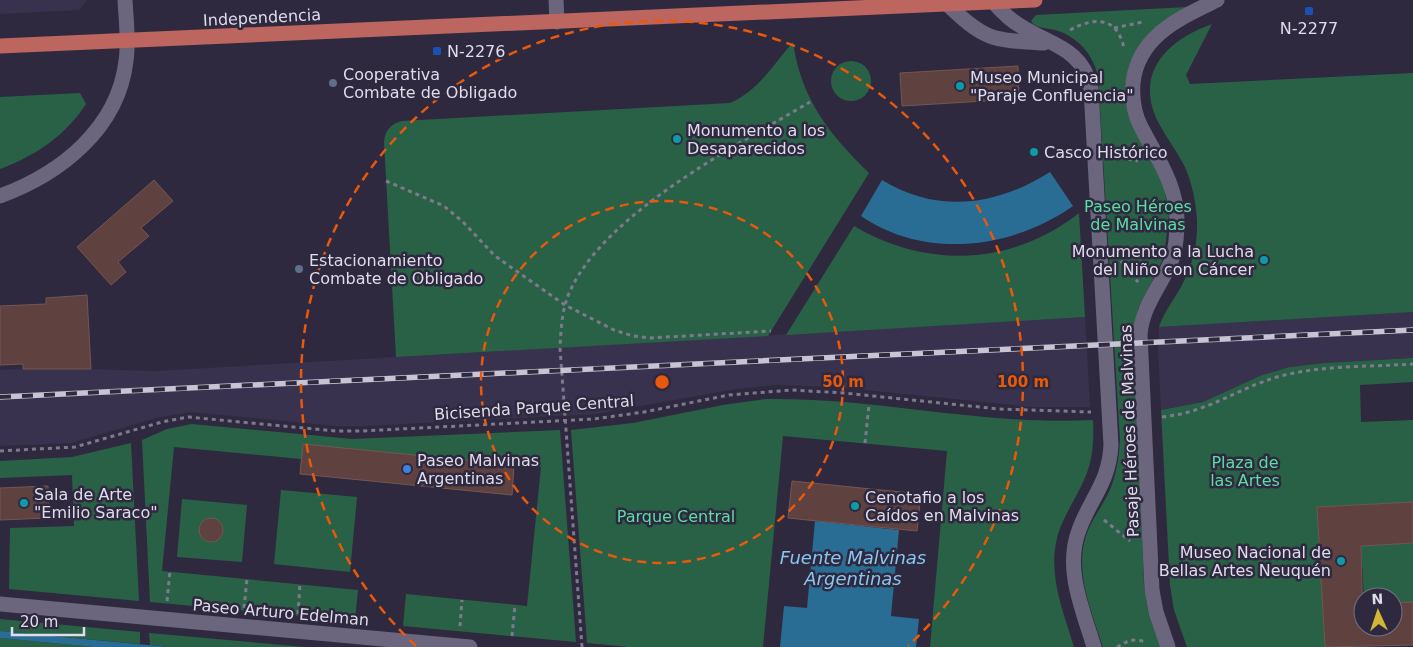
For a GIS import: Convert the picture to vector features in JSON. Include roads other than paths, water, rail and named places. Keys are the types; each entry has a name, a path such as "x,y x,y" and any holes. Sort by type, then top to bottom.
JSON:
{"main road":[{"name":"Independencia","path":"0,46 557,22 945,2 1035,0"}],"street":[{"path":"0,196 17,190 59,165 80,150 96,132 114,102 122,82 127,40 125,0"},
{"path":"556,0 557,22"},
{"name":"Pasaje Héroes de Malvinas","path":"1168,647 1157,617 1152,590 1140,335 1145,310 1170,264 1176,242 1177,221 1172,187 1137,118 1133,90 1138,61 1154,37 1176,22 1217,0"},
{"name":"Pasaje Héroes de Malvinas","path":"993,1 1024,30 1073,54 1080,62 1089,80 1092,99 1111,445 1104,482 1078,530 1073,563 1075,584 1094,647"},
{"name":"Pasaje Héroes de Malvinas","path":"945,2 974,29 984,35 1008,41 1051,44"},
{"name":"Paseo Arturo Edelman","path":"0,604 470,647"}],"water":[{"path":"1050,172 1073,206 1049,221 1023,232 996,240 968,244 940,244 913,239 886,230 861,216 882,180 903,191 924,198 967,202 1009,192 1030,184"},
{"name":"Fuente Malvinas Argentinas","path":"815,521 899,530 891,616 919,619 916,647 780,647 784,606 807,608"},
{"path":"0,631 169,647 94,647 0,638"}],"railway":[{"path":"0,397 1413,330"}],"place":[{"name":"N-2277","path":"1309,11"},
{"name":"N-2276","path":"437,51"},
{"name":"Cooperativa Combate de Obligado","path":"333,83"},
{"name":"Museo Municipal \"Paraje Confluencia\"","path":"960,86"},
{"name":"Monumento a los Desaparecidos","path":"677,139"},
{"name":"Casco Histórico","path":"1034,152"},
{"name":"Monumento a la Lucha del Niño con Cáncer","path":"1264,260"},
{"name":"Estacionamiento Combate de Obligado","path":"299,269"},
{"name":"Paseo Malvinas Argentinas","path":"407,469"},
{"name":"Sala de Arte \"Emilio Saraco\"","path":"24,503"},
{"name":"Cenotafio a los Caídos en Malvinas","path":"855,506"},
{"name":"Museo Nacional de Bellas Artes Neuquén","path":"1341,561"}],"park label":[{"name":"Paseo Héroes de Malvinas","path":"1138,215"},
{"name":"Plaza de las Artes","path":"1245,471"},
{"name":"Parque Central","path":"676,516"}]}
